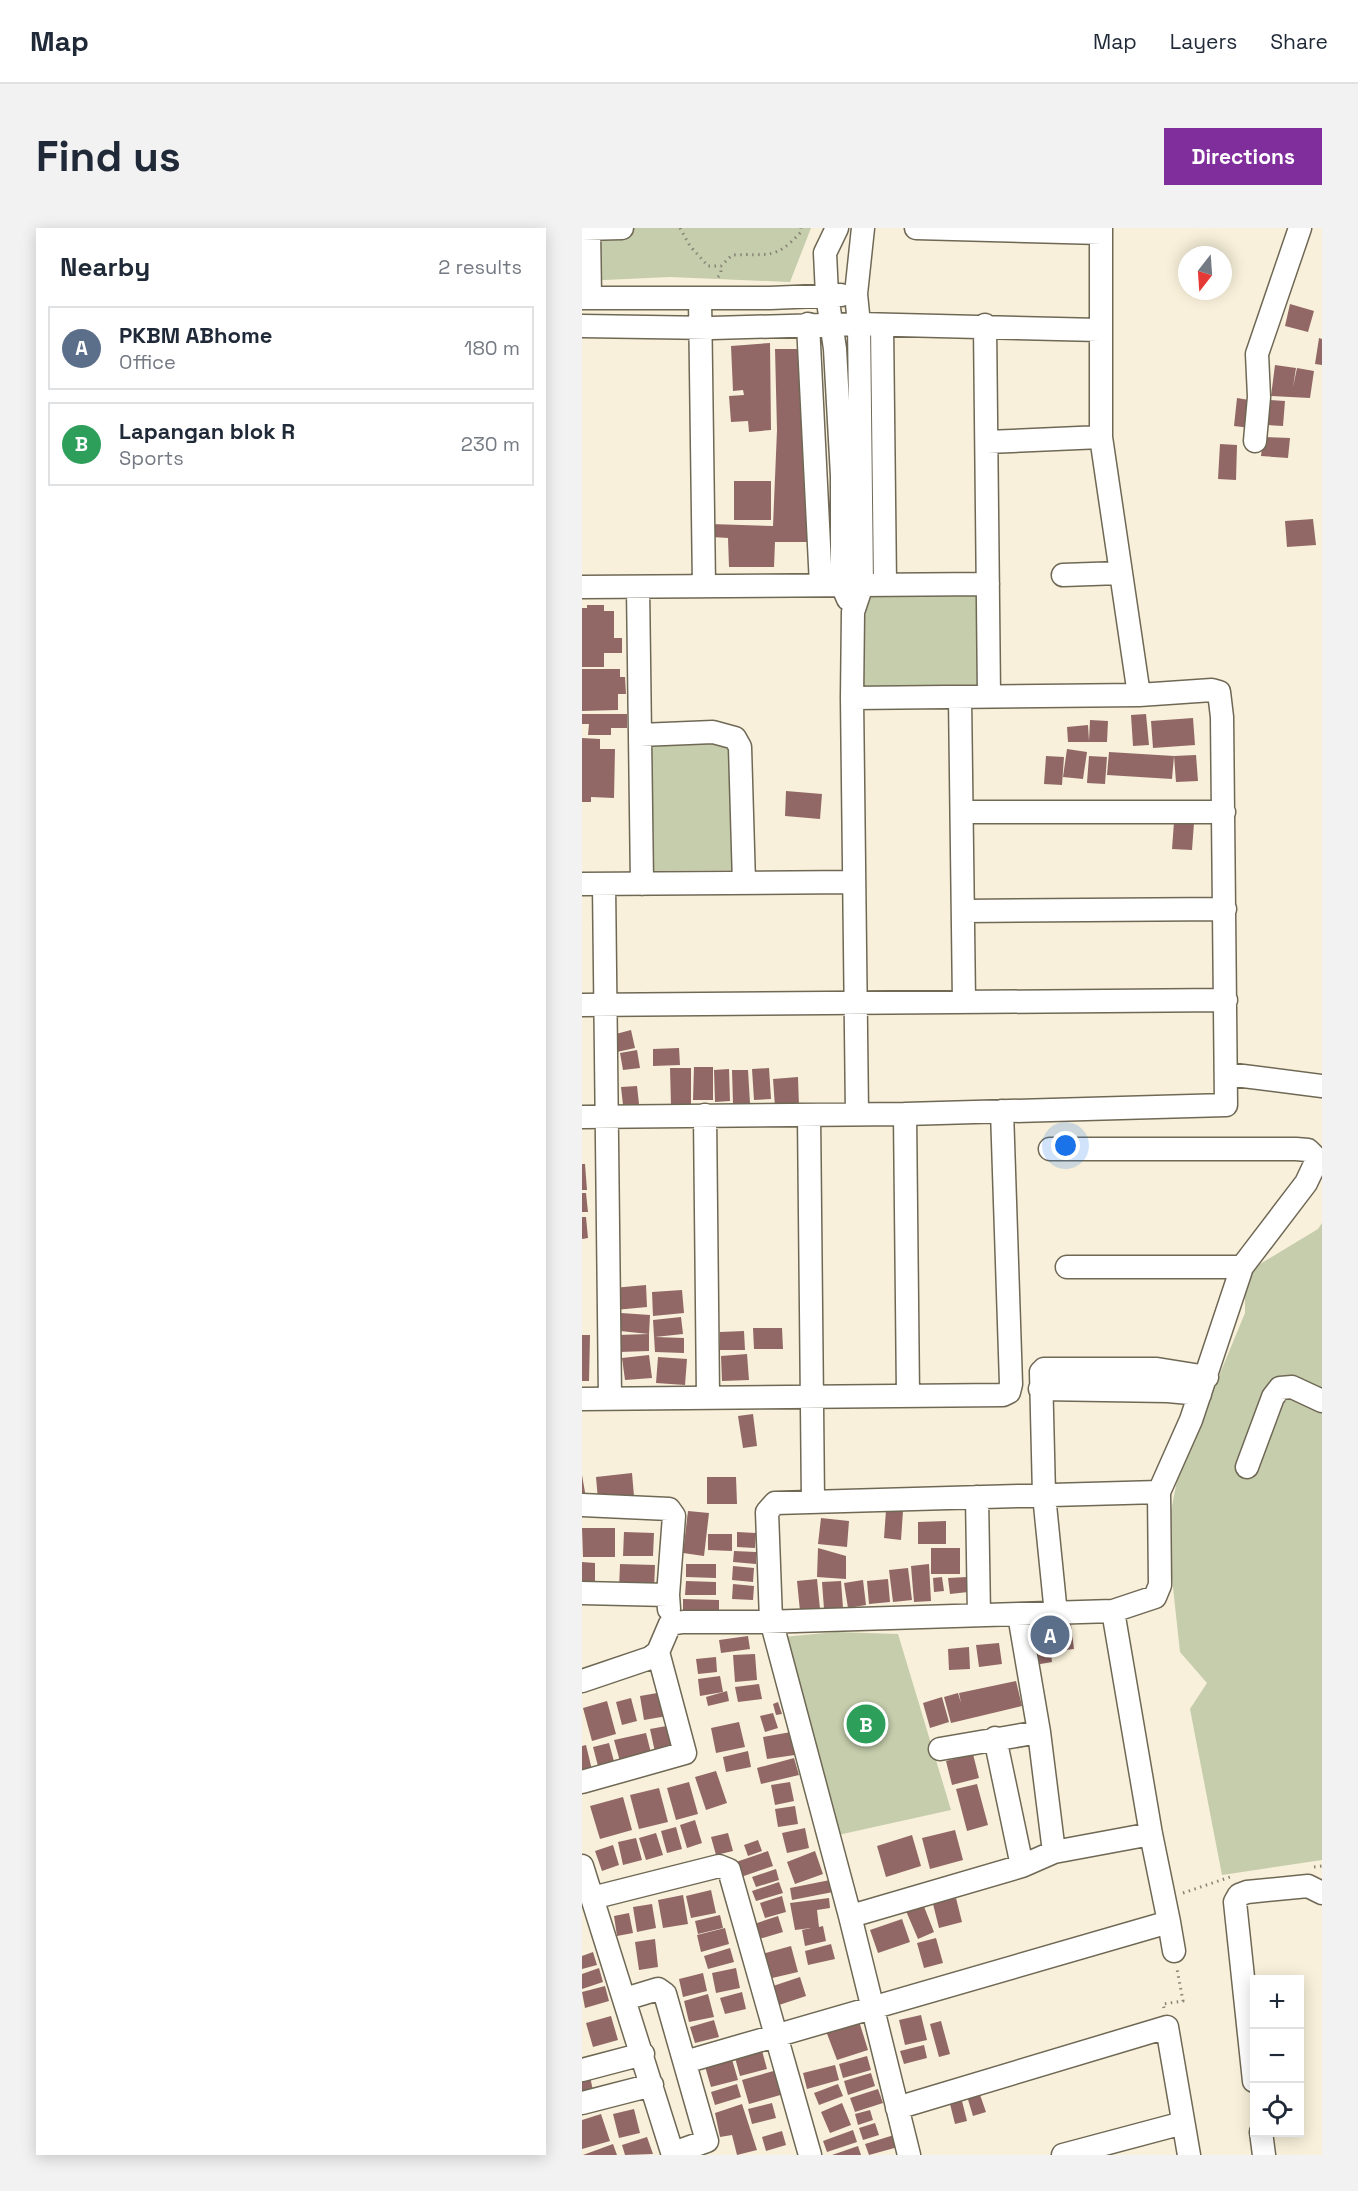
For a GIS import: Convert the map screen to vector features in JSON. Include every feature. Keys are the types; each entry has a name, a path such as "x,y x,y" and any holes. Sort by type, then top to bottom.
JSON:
{"street":[{"path":"582,229 622,228"},
{"path":"837,228 825,252 826,296 852,476"},
{"path":"842,585 852,476 859,324 856,294 863,228"},
{"path":"916,228 1101,230 1099,330 1101,437 1139,695"},
{"path":"1255,441 1259,398 1257,354 1300,228"},
{"path":"589,229 586,298 856,294"},
{"path":"700,298 704,586"},
{"path":"808,324 816,476 842,585 853,612 857,1114"},
{"path":"582,326 859,324 882,326 985,325 1099,330"},
{"path":"985,325 989,696"},
{"path":"882,326 885,585"},
{"path":"987,442 1101,437"},
{"path":"816,476 885,476"},
{"path":"1063,575 1120,573"},
{"path":"582,587 988,584"},
{"path":"638,587 642,884"},
{"path":"582,1117 905,1114 1226,1105 1221,695 1212,690 1139,695 852,698"},
{"path":"960,697 964,812 964,1002"},
{"path":"640,735 713,732 735,738 740,747 744,883"},
{"path":"964,812 1224,812"},
{"path":"610,1398 605,1005 593,884 854,882"},
{"path":"964,911 1225,909"},
{"path":"582,1005 1226,1000"},
{"path":"1227,1074 1322,1086"},
{"path":"582,1399 1004,1395 1009,1392 1011,1384 1002,1111"},
{"path":"905,1114 908,1396"},
{"path":"705,1115 708,1397"},
{"path":"808,1115 813,1502"},
{"path":"670,1624 1113,1611 1149,1600 1159,1592 1159,1492 1203,1385 1242,1267 1312,1174 1315,1164 1312,1153 1296,1149 1050,1149"},
{"path":"1066,1267 1242,1267"},
{"path":"1056,1614 1044,1495 1040,1374 1044,1369 1157,1368 1203,1385"},
{"path":"1247,1467 1273,1397 1280,1388 1292,1387 1322,1401"},
{"path":"909,2155 771,1620 767,1512 775,1503 1159,1492"},
{"path":"977,1497 979,1615"},
{"path":"582,1505 669,1509 674,1516 668,1595 670,1624 658,1652 650,1658 619,1670 582,1681"},
{"path":"582,1593 668,1595"},
{"path":"1113,1611 1151,1834 1174,1951"},
{"path":"1019,1615 1039,1732 1054,1852"},
{"path":"582,1782 685,1753 658,1652"},
{"path":"940,1749 1039,1732"},
{"path":"995,1738 1022,1866"},
{"path":"858,1914 1022,1866 1054,1852 1151,1834"},
{"path":"582,1866 673,2154 707,2141 663,1991 658,1989 625,1999"},
{"path":"592,1898 719,1866 729,1870 774,2036 810,2155"},
{"path":"1250,2045 1234,1902 1239,1895 1247,1892 1308,1886 1322,1893"},
{"path":"685,2062 873,2009 1167,1911"},
{"path":"897,2108 1167,2027 1189,2155"},
{"path":"582,2070 643,2055"},
{"path":"582,2103 652,2085"},
{"path":"1063,2155 1183,2123"},
{"path":"1262,2137 1264,2155"}],"path":[{"path":"680,228 690,246 708,266 721,266 732,255 773,255 786,248 801,232 801,228"},
{"path":"1167,1911 1235,1876"},
{"path":"1167,2027 1163,2004 1183,2001 1174,1951"}],"green space":[{"path":"582,228 811,228 790,282 670,277 582,281"},
{"path":"981,591 983,688 864,689 863,595"},
{"path":"648,741 731,741 735,870 650,871"},
{"path":"1322,1223 1322,1860 1222,1875 1190,1709 1207,1683 1180,1652 1167,1532 1178,1475 1245,1313 1245,1273 1318,1229"},
{"path":"836,1632 898,1634 951,1810 838,1835 783,1637"}],"building":[{"path":"1290,304 1314,311 1308,332 1285,326"},
{"path":"1319,338 1322,339 1322,365 1315,364"},
{"path":"770,343 771,430 749,432 748,421 731,422 729,396 744,395 743,390 733,391 731,346"},
{"path":"775,349 806,349 814,542 775,542 774,567 729,567 728,538 712,537 711,524 773,526 777,430"},
{"path":"1275,365 1296,368 1293,387 1297,368 1314,371 1310,398 1271,396"},
{"path":"1237,398 1255,401 1251,428 1234,426"},
{"path":"1268,400 1285,401 1283,426 1267,425"},
{"path":"1263,437 1290,438 1288,458 1261,456"},
{"path":"1220,444 1237,445 1236,480 1218,479"},
{"path":"734,481 771,481 771,520 734,520"},
{"path":"1313,519 1316,545 1287,547 1285,521"},
{"path":"587,605 604,605 604,611 614,611 614,638 622,638 622,653 604,653 604,667 582,667 582,608 587,608"},
{"path":"582,669 620,669 620,677 625,677 626,694 618,694 618,710 582,711"},
{"path":"582,714 627,714 627,728 611,728 611,735 588,735 589,724 582,724"},
{"path":"1146,714 1149,745 1133,746 1131,715"},
{"path":"1193,718 1195,745 1153,748 1151,721"},
{"path":"1090,720 1108,721 1107,742 1068,742 1067,727 1088,725 1089,741"},
{"path":"582,738 600,739 600,749 615,749 614,798 591,797 591,802 582,802"},
{"path":"1067,749 1087,752 1083,779 1063,777"},
{"path":"1109,752 1174,756 1172,779 1107,775"},
{"path":"1196,755 1198,781 1176,782 1174,756"},
{"path":"1046,756 1064,757 1062,785 1044,784"},
{"path":"1089,756 1107,757 1105,784 1087,783"},
{"path":"786,791 822,794 820,819 785,816"},
{"path":"1174,822 1194,823 1192,850 1172,849"},
{"path":"631,1030 635,1048 617,1052 612,1035"},
{"path":"679,1048 680,1065 653,1066 653,1049"},
{"path":"637,1050 640,1068 623,1070 620,1053"},
{"path":"694,1067 713,1067 713,1100 693,1100"},
{"path":"670,1068 691,1068 691,1104 671,1105"},
{"path":"769,1068 771,1099 754,1100 752,1069"},
{"path":"729,1069 730,1101 715,1102 714,1070"},
{"path":"732,1070 748,1070 750,1103 733,1104"},
{"path":"798,1077 799,1106 775,1107 773,1079"},
{"path":"637,1086 639,1104 623,1105 621,1087"},
{"path":"582,1164 585,1164 587,1190 582,1190"},
{"path":"582,1193 586,1193 588,1212 582,1212"},
{"path":"582,1217 586,1217 588,1238 582,1239"},
{"path":"646,1285 647,1307 615,1310 613,1288"},
{"path":"682,1290 684,1313 653,1316 652,1292"},
{"path":"621,1313 650,1315 649,1334 620,1331"},
{"path":"681,1317 683,1334 655,1337 684,1338 684,1353 655,1352 653,1320"},
{"path":"753,1328 782,1328 783,1349 754,1349"},
{"path":"744,1331 745,1350 720,1350 720,1332"},
{"path":"649,1334 649,1351 619,1352 618,1335"},
{"path":"582,1335 590,1335 589,1381 582,1381"},
{"path":"747,1354 749,1380 722,1381 721,1356"},
{"path":"649,1355 652,1378 625,1380 622,1358"},
{"path":"658,1357 687,1359 685,1385 656,1383"},
{"path":"753,1414 757,1446 743,1448 738,1416"},
{"path":"632,1473 634,1496 598,1500 596,1477"},
{"path":"582,1475 586,1498 582,1498"},
{"path":"707,1477 736,1477 737,1504 707,1504"},
{"path":"886,1510 903,1511 901,1540 884,1538"},
{"path":"688,1511 709,1513 704,1556 683,1553"},
{"path":"821,1518 849,1521 847,1547 818,1544"},
{"path":"946,1521 946,1544 918,1544 918,1522"},
{"path":"582,1528 615,1528 615,1557 583,1557"},
{"path":"624,1532 654,1533 653,1556 623,1556"},
{"path":"737,1532 756,1533 755,1548 737,1547"},
{"path":"708,1534 732,1534 732,1551 708,1550"},
{"path":"818,1548 846,1556 846,1579 817,1577"},
{"path":"931,1548 960,1548 960,1574 931,1574"},
{"path":"734,1551 756,1552 756,1564 733,1562"},
{"path":"582,1562 595,1563 595,1591 582,1591"},
{"path":"620,1564 655,1565 654,1590 619,1589"},
{"path":"686,1564 716,1564 716,1578 686,1577"},
{"path":"929,1564 931,1601 914,1602 911,1566"},
{"path":"733,1566 754,1568 753,1582 732,1580"},
{"path":"908,1568 912,1600 893,1602 889,1570"},
{"path":"942,1577 944,1591 934,1592 933,1578"},
{"path":"967,1577 968,1592 950,1594 948,1578"},
{"path":"817,1579 820,1609 800,1611 797,1581"},
{"path":"888,1579 890,1602 869,1604 867,1581"},
{"path":"863,1580 866,1605 848,1608 844,1583"},
{"path":"686,1581 716,1582 716,1595 685,1595"},
{"path":"841,1581 843,1608 824,1609 822,1582"},
{"path":"733,1584 754,1586 753,1600 732,1599"},
{"path":"683,1599 719,1600 719,1613 683,1613"},
{"path":"1070,1616 1074,1649 1031,1654 1027,1621"},
{"path":"748,1636 750,1649 721,1653 719,1640"},
{"path":"999,1643 1002,1664 979,1667 976,1645"},
{"path":"969,1647 970,1669 949,1670 948,1649"},
{"path":"1051,1653 1052,1662 1035,1665 1034,1656"},
{"path":"755,1654 757,1680 735,1682 733,1655"},
{"path":"716,1657 717,1672 698,1674 696,1659"},
{"path":"720,1676 723,1692 700,1696 698,1679"},
{"path":"1016,1681 1022,1706 951,1723 944,1697 958,1693 961,1703 959,1693"},
{"path":"759,1684 762,1699 738,1702 735,1687"},
{"path":"727,1691 729,1701 708,1706 706,1697"},
{"path":"663,1692 667,1716 644,1720 640,1696"},
{"path":"942,1697 949,1722 930,1728 923,1703"},
{"path":"631,1698 637,1721 622,1725 616,1702"},
{"path":"607,1701 616,1734 592,1741 583,1708"},
{"path":"778,1702 782,1714 776,1715 773,1704"},
{"path":"773,1713 778,1728 765,1732 760,1716"},
{"path":"739,1722 745,1747 716,1753 711,1728"},
{"path":"672,1725 677,1747 655,1752 650,1729"},
{"path":"791,1732 795,1755 767,1759 763,1737"},
{"path":"646,1733 652,1757 621,1765 614,1740"},
{"path":"609,1743 615,1765 599,1770 593,1747"},
{"path":"586,1745 592,1770 582,1773 582,1746"},
{"path":"748,1751 751,1767 726,1772 723,1757"},
{"path":"973,1754 979,1778 952,1785 946,1761"},
{"path":"794,1758 799,1775 761,1784 757,1768"},
{"path":"716,1771 727,1803 706,1810 695,1777"},
{"path":"689,1782 698,1814 676,1820 667,1788"},
{"path":"790,1782 794,1801 775,1805 771,1785"},
{"path":"977,1784 988,1825 967,1831 956,1789"},
{"path":"659,1788 668,1822 639,1829 630,1795"},
{"path":"623,1797 632,1830 600,1839 590,1806"},
{"path":"795,1806 798,1824 778,1827 775,1809"},
{"path":"695,1820 702,1843 687,1848 680,1825"},
{"path":"676,1827 682,1849 667,1853 661,1831"},
{"path":"805,1828 809,1848 787,1853 782,1833"},
{"path":"955,1830 963,1860 930,1869 922,1838"},
{"path":"656,1833 663,1855 646,1860 639,1838"},
{"path":"728,1833 733,1851 716,1855 711,1837"},
{"path":"912,1835 921,1866 886,1877 877,1846"},
{"path":"636,1838 642,1860 623,1865 618,1842"},
{"path":"758,1840 762,1851 748,1856 744,1845"},
{"path":"613,1845 619,1865 602,1871 595,1851"},
{"path":"768,1851 773,1866 741,1877 736,1862"},
{"path":"815,1851 823,1874 795,1884 787,1862"},
{"path":"776,1869 779,1880 756,1887 752,1877"},
{"path":"830,1880 833,1892 792,1900 790,1888"},
{"path":"779,1882 783,1893 756,1901 752,1891"},
{"path":"711,1890 716,1913 691,1918 686,1896"},
{"path":"683,1895 688,1924 663,1928 658,1900"},
{"path":"782,1896 786,1912 765,1918 760,1903"},
{"path":"829,1898 830,1908 817,1910 819,1927 823,1926 826,1941 805,1946 802,1930 811,1928 795,1930 790,1903"},
{"path":"956,1898 962,1922 939,1928 933,1904"},
{"path":"652,1904 656,1928 637,1932 633,1907"},
{"path":"923,1904 934,1932 918,1939 906,1911"},
{"path":"629,1913 633,1933 617,1936 614,1916"},
{"path":"720,1915 723,1928 698,1934 695,1921"},
{"path":"778,1916 783,1932 759,1939 754,1924"},
{"path":"902,1919 910,1942 878,1953 870,1930"},
{"path":"725,1928 729,1944 701,1952 697,1935"},
{"path":"936,1938 943,1963 924,1968 917,1943"},
{"path":"655,1939 658,1967 639,1970 635,1942"},
{"path":"831,1944 835,1959 808,1965 805,1951"},
{"path":"791,1946 798,1972 768,1979 762,1954"},
{"path":"730,1948 734,1962 708,1969 704,1956"},
{"path":"593,1952 597,1965 582,1969 582,1956"},
{"path":"599,1968 603,1982 582,1989 582,1974"},
{"path":"736,1968 740,1988 716,1993 712,1973"},
{"path":"703,1973 707,1991 683,1997 679,1979"},
{"path":"800,1977 806,1996 770,2008 764,1989"},
{"path":"605,1986 609,2001 585,2008 582,1992"},
{"path":"742,1992 746,2009 725,2014 720,1998"},
{"path":"708,1994 714,2017 689,2022 684,2001"},
{"path":"921,2015 927,2040 905,2045 899,2020"},
{"path":"611,2016 618,2040 593,2047 586,2023"},
{"path":"714,2020 719,2037 695,2043 690,2027"},
{"path":"859,2021 868,2050 837,2060 826,2031"},
{"path":"941,2021 950,2054 939,2057 930,2024"},
{"path":"924,2045 927,2058 904,2064 900,2051"},
{"path":"761,2047 767,2069 740,2076 734,2054"},
{"path":"731,2056 738,2080 711,2087 704,2063"},
{"path":"867,2056 871,2070 843,2078 839,2064"},
{"path":"835,2065 839,2080 807,2089 803,2073"},
{"path":"777,2070 784,2094 749,2104 742,2080"},
{"path":"871,2073 875,2086 848,2095 844,2081"},
{"path":"590,2076 593,2091 582,2093 582,2078"},
{"path":"737,2084 741,2097 715,2105 711,2092"},
{"path":"838,2084 843,2096 819,2105 814,2093"},
{"path":"878,2089 883,2103 855,2112 850,2098"},
{"path":"978,2089 986,2112 973,2116 966,2093"},
{"path":"960,2093 967,2121 955,2124 948,2096"},
{"path":"772,2103 776,2118 752,2124 748,2109"},
{"path":"842,2103 851,2125 830,2133 821,2112"},
{"path":"742,2104 757,2150 737,2155 732,2135 720,2137 715,2113"},
{"path":"634,2109 640,2133 619,2138 613,2114"},
{"path":"870,2110 873,2120 858,2125 855,2114"},
{"path":"601,2114 610,2141 582,2149 582,2120"},
{"path":"875,2123 879,2135 863,2140 859,2128"},
{"path":"853,2130 857,2142 827,2152 823,2141"},
{"path":"782,2131 786,2145 766,2151 762,2137"},
{"path":"894,2135 898,2147 869,2155 865,2144"},
{"path":"647,2137 653,2154 625,2155 622,2145"},
{"path":"613,2144 617,2155 583,2155"},
{"path":"858,2146 861,2155 832,2155"}],"place":[{"name":"PKBM ABhome","path":"1050,1635"},
{"name":"Lapangan blok R","path":"866,1724"}]}
